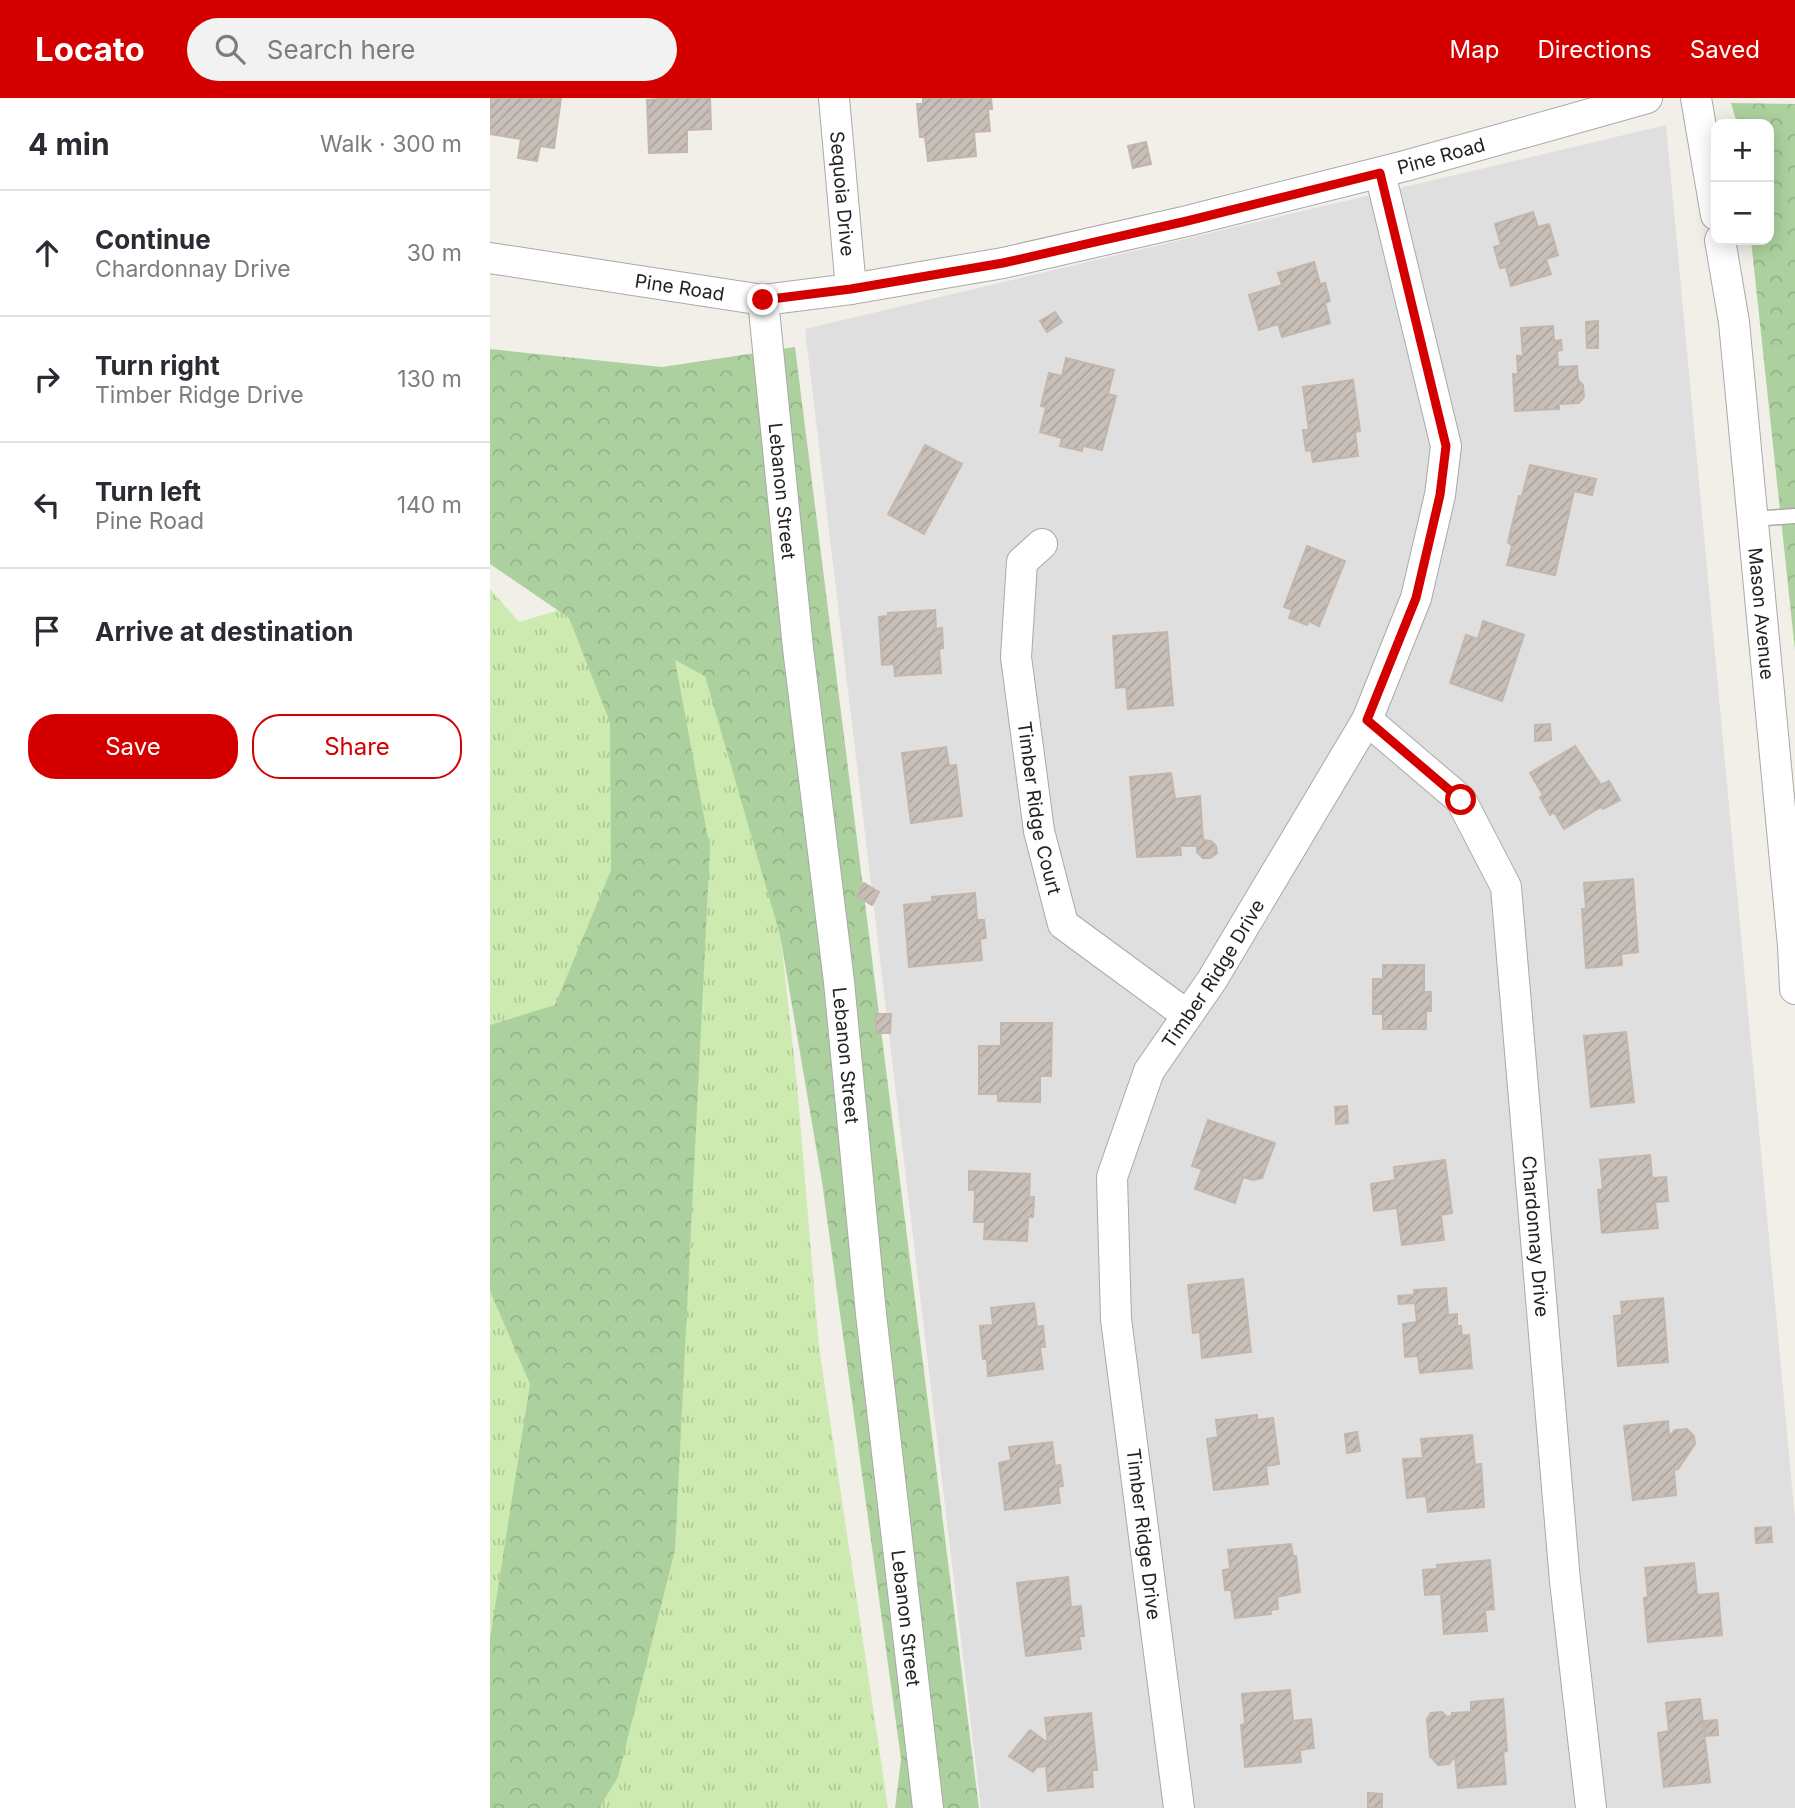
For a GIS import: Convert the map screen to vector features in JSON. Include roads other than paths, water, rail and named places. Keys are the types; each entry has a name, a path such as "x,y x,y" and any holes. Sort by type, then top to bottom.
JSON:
{"street":[{"name":"Sequoia Drive","path":"834,98 851,289"},
{"name":"Pine Road","path":"490,258 763,300 851,289 1003,263 1187,221 1380,173 1647,98"},
{"path":"1696,98 1711,185"},
{"name":"Timber Ridge Drive","path":"1179,1808 1116,1319 1112,1177 1149,1071 1212,979 1367,720 1416,598 1440,495 1446,446 1380,173"},
{"name":"Mason Avenue","path":"1721,245 1734,322 1790,845 1795,989"},
{"name":"Lebanon Street","path":"763,300 799,648 839,982 872,1314 929,1808"},
{"name":"Timber Ridge Court","path":"1042,544 1022,562 1016,657 1039,831 1063,924 1187,1015"},
{"name":"Chardonnay Drive","path":"1367,720 1461,800 1506,887 1565,1581 1591,1808"}],"lane":[{"path":"1754,519 1795,516"}]}
